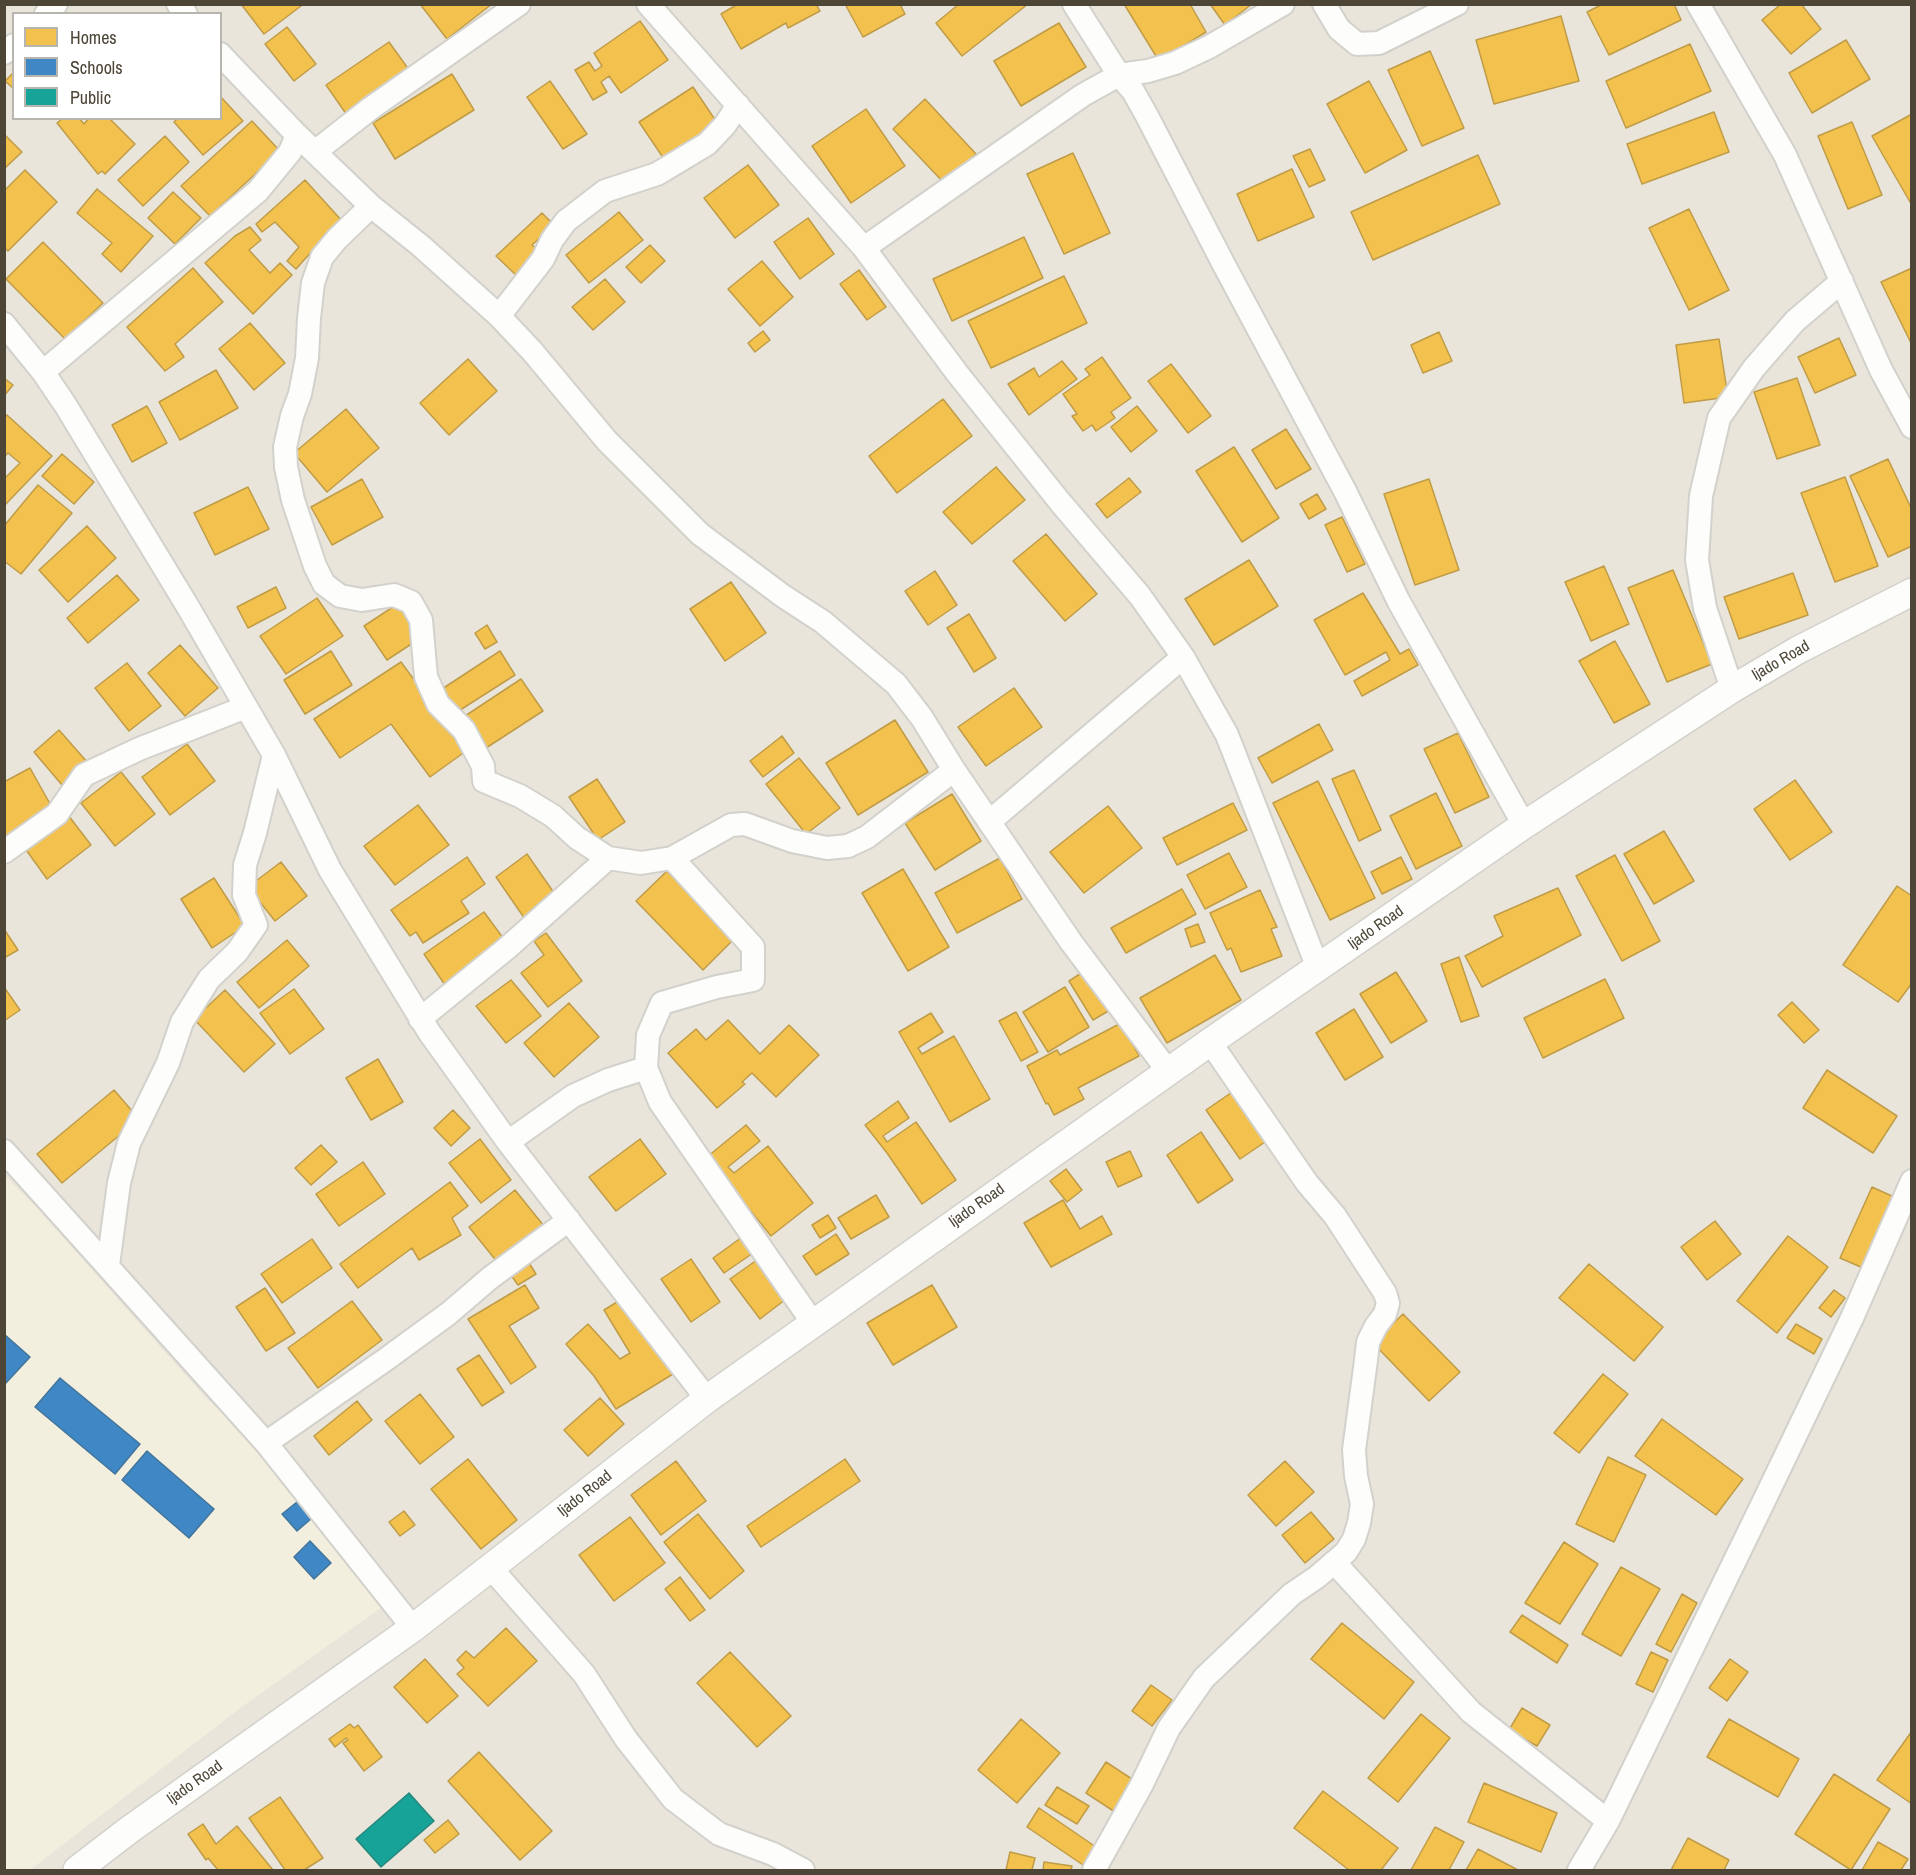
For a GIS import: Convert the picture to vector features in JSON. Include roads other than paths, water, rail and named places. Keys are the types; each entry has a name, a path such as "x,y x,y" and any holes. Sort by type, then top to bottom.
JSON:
{"street":[{"path":"316,152 370,108 519,4"},
{"path":"648,4 864,248 957,373 1060,502 1140,596 1183,657 1227,735 1318,968"},
{"path":"1074,4 1119,75 1133,91 1147,116 1222,263 1345,491 1399,602 1524,825"},
{"path":"864,248 1083,95 1119,75 1148,71 1175,63 1209,47 1283,4"},
{"path":"1324,4 1339,29 1357,44 1378,43 1457,4"},
{"path":"1698,4 1785,155 1881,370 1911,428"},
{"path":"222,56 297,135 371,206 421,246 499,316 532,351 607,441 700,534 783,596 823,622 896,684 922,718 954,770 1071,942 1168,1071"},
{"path":"499,316 543,259 552,240 566,221 605,191 657,174 707,144 725,125 738,105"},
{"path":"43,372 258,191 290,152 297,135"},
{"path":"371,206 322,257 313,283 307,358 300,394 285,447 286,467 293,500 315,566 324,584 340,596 362,600 394,595 411,602 422,620 426,677 438,704 464,730 483,766 484,781 520,796 553,816 577,838 608,858 641,863 672,858 730,825 745,824 792,842 827,848 848,846 867,837 954,770"},
{"path":"1731,689 1705,608 1697,560 1701,496 1719,418 1754,368 1795,321 1842,281"},
{"path":"4,324 43,372 120,494 246,706 274,756 330,870 420,1019 508,1142 708,1399"},
{"name":"Ijado Road","path":"76,1870 413,1628 708,1399 1168,1071 1524,825 1731,689 1798,650 1911,592"},
{"path":"989,822 1183,657"},
{"path":"4,852 57,814 84,775 139,749 246,706"},
{"path":"108,1265 119,1183 129,1143 168,1064 182,1022 209,979 237,952 256,925 244,895 245,865 274,756"},
{"path":"420,1019 515,942 608,858"},
{"path":"672,858 753,947 753,980 717,987 662,1003 648,1035 646,1068 660,1102 813,1323"},
{"path":"1094,1870 1142,1786 1169,1728 1204,1678 1292,1594 1346,1552 1354,1539 1362,1504 1356,1476 1354,1450 1368,1342 1385,1314 1388,1303 1385,1293 1335,1216 1307,1183 1210,1042"},
{"path":"508,1142 573,1096 608,1080 646,1068"},
{"path":"4,1151 266,1443 413,1628"},
{"path":"1579,1870 1608,1821 1852,1318 1911,1182"},
{"path":"266,1443 394,1354 448,1314 490,1278 569,1220"},
{"path":"1334,1562 1471,1712 1608,1821"},
{"path":"490,1567 584,1674 626,1739 674,1798 719,1834 773,1854 803,1870"}]}
